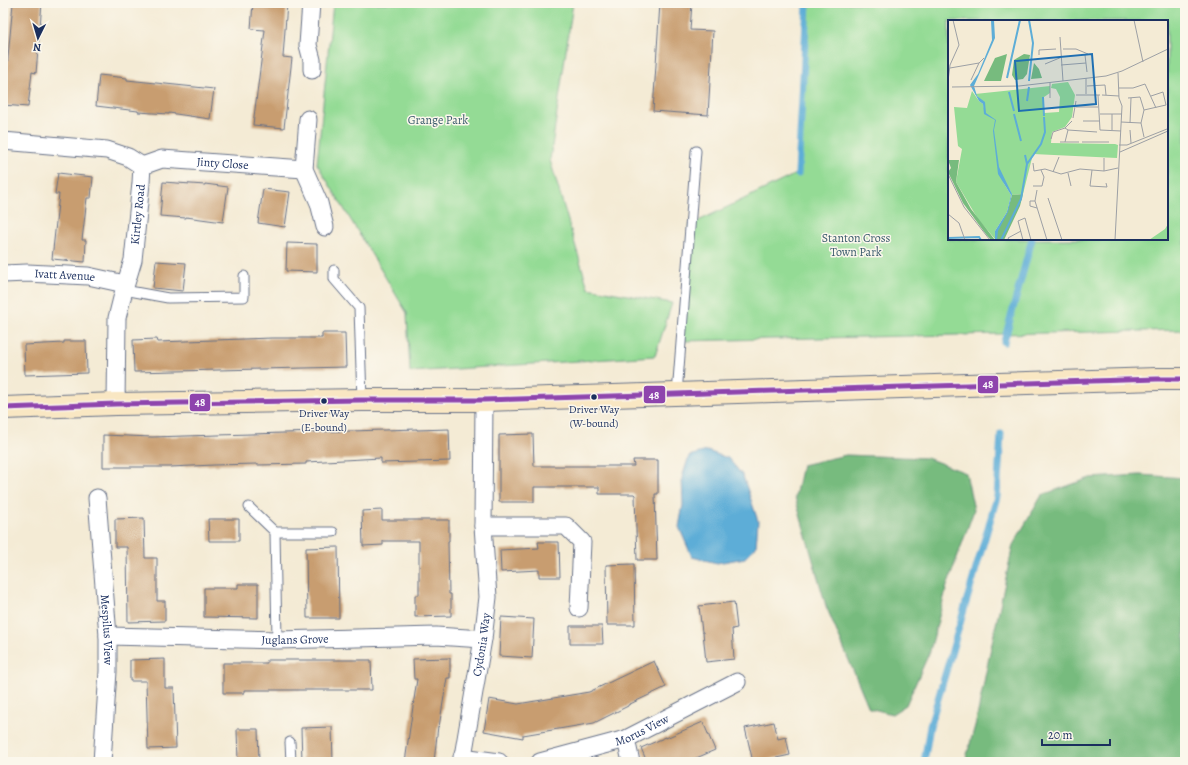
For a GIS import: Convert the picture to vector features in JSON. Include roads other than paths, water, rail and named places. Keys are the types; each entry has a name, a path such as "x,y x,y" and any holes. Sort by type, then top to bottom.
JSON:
{"main road":[{"path":"3,408 116,404 362,400 484,400 1157,378 1185,379"}],"street":[{"path":"311,3 308,45 312,60 312,70"},
{"path":"308,119 304,169 319,203 325,227"},
{"path":"3,141 107,150 128,157 142,166"},
{"name":"Jinty Close","path":"142,166 162,159 304,169"},
{"name":"Kirtley Road","path":"116,404 117,318 124,287 133,260 142,166"},
{"name":"Ivatt Avenue","path":"3,274 27,273 88,276 124,287"},
{"name":"Cydonia Way","path":"462,759 483,640 488,597 483,526 484,400"},
{"name":"Mespilus View","path":"97,498 108,636 108,671 102,762"},
{"path":"483,526 566,526 582,542 579,608"},
{"name":"Juglans Grove","path":"108,636 277,640 436,636 483,640"},
{"name":"Morus View","path":"540,762 626,740 736,682"},
{"path":"626,740 631,762"},
{"path":"462,759 498,762"}],"lane":[{"path":"677,394 696,151"},
{"path":"334,270 334,279 360,308 362,400"},
{"path":"124,287 168,298 244,297 244,276"},
{"path":"249,507 275,532 333,532"},
{"path":"275,532 277,640"},
{"path":"290,742 292,762"}],"water":[{"path":"707,451 728,458 743,476 758,521 756,546 745,558 717,563 692,557 679,527 683,505 682,478 689,456"}],"waterway":[{"path":"798,174 807,3"},
{"path":"1004,342 1032,240"},
{"path":"924,762 930,726 997,497 1001,434"}],"place":[{"name":"Driver Way (W-bound)","path":"594,397"},
{"name":"Driver Way (E-bound)","path":"324,401"}],"park label":[{"name":"Grange Park","path":"438,120"},
{"name":"Stanton Cross Town Park","path":"856,245"}]}
